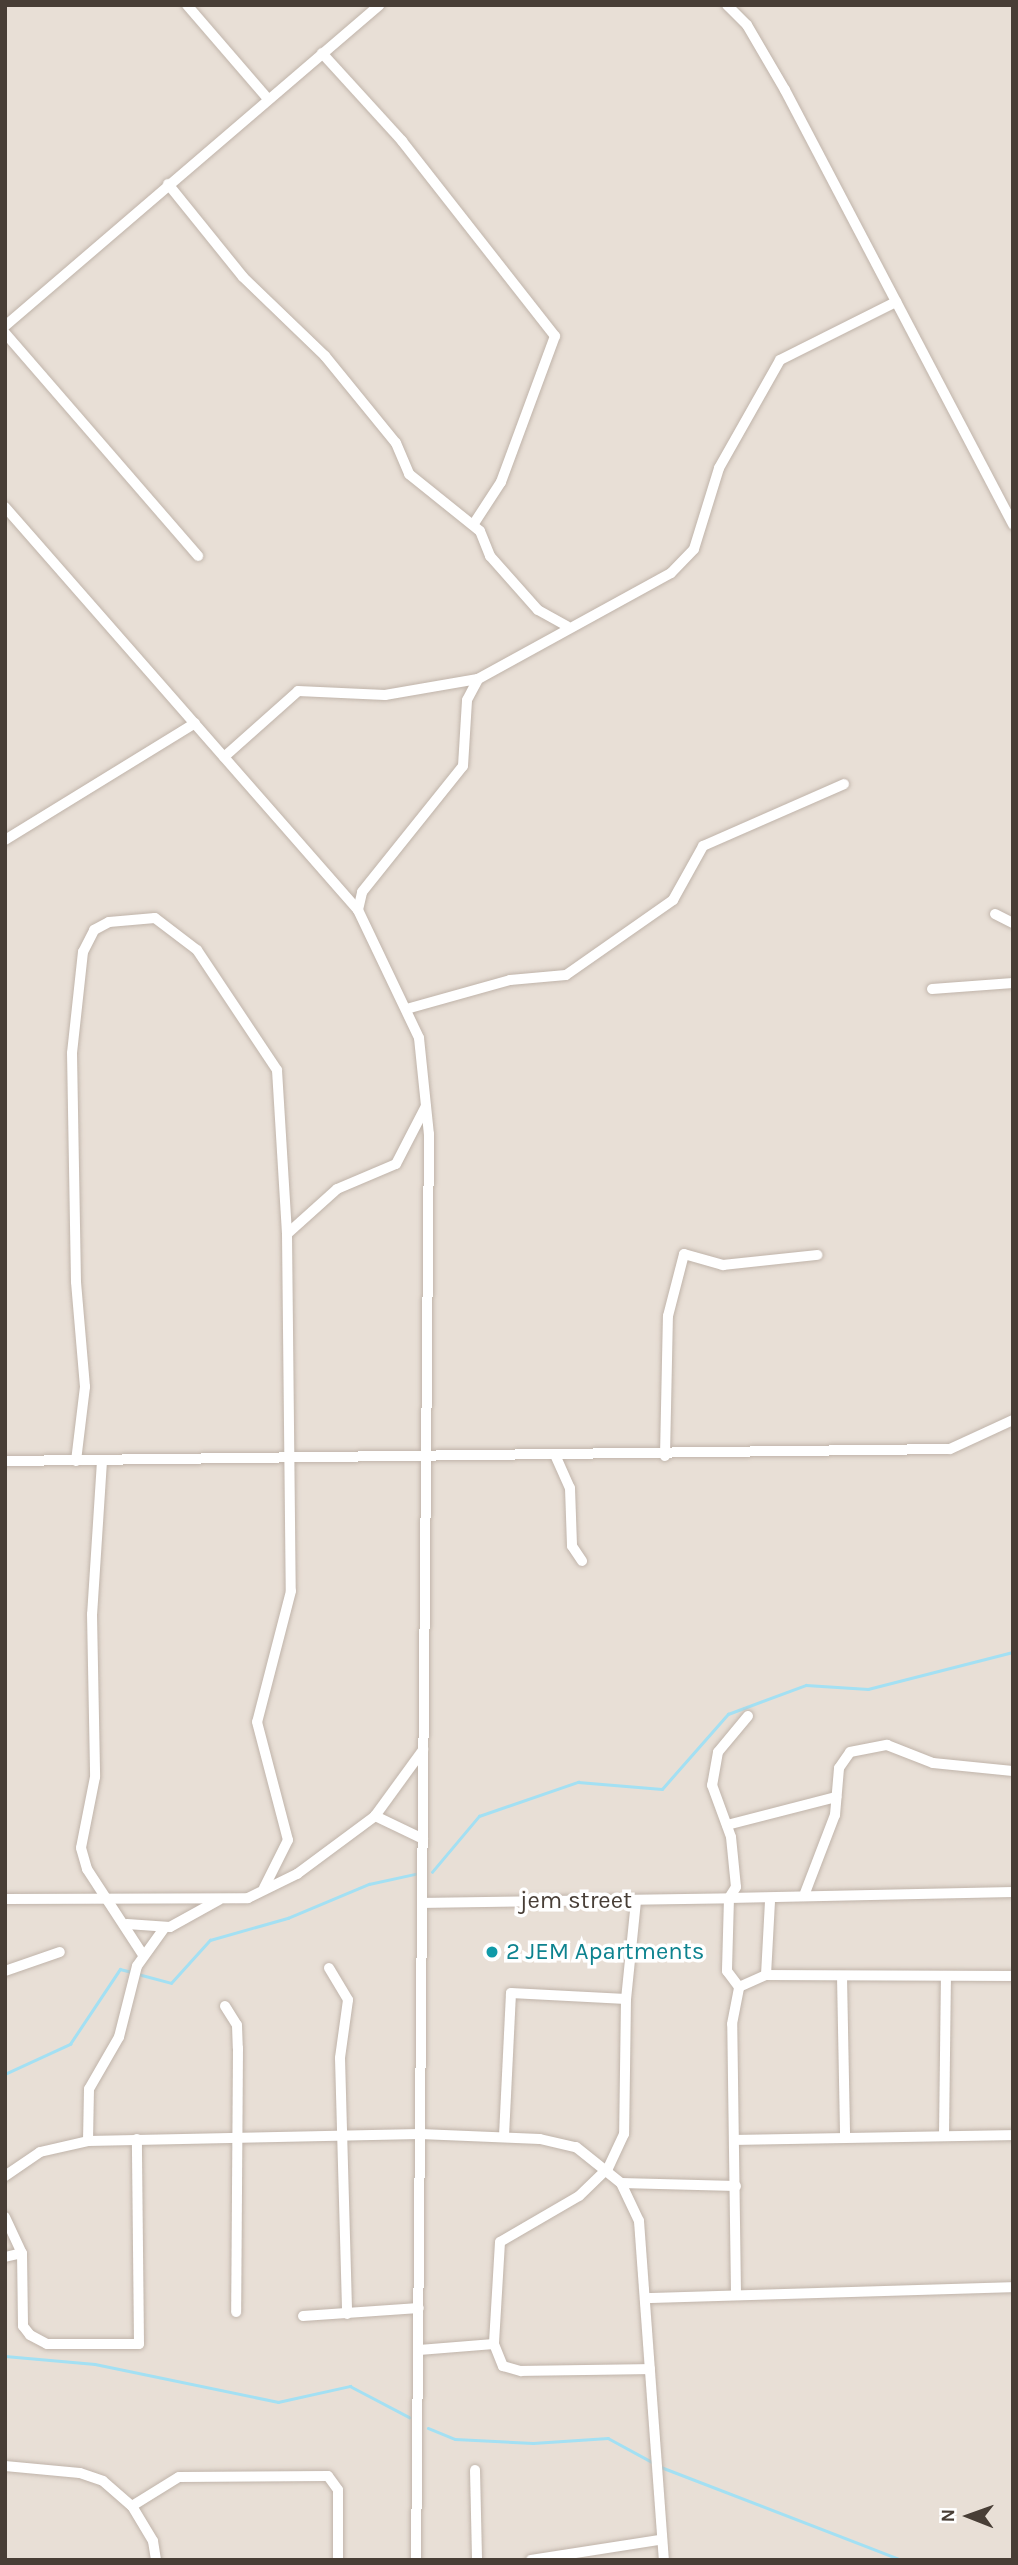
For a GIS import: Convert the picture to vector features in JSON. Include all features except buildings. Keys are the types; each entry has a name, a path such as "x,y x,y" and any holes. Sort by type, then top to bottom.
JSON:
{"street":[{"path":"187,5 268,99"},
{"path":"5,326 379,5"},
{"path":"727,5 747,25 785,90 1013,525"},
{"path":"322,53 402,141 555,336 501,482 473,524"},
{"path":"168,184 243,277 325,356 396,443 409,474 473,524 492,560 537,610 567,626"},
{"path":"223,757 298,691 386,695 478,679 567,626 604,614 664,578 694,549 719,468 780,360 896,302"},
{"path":"5,333 198,556"},
{"path":"5,507 358,910 410,1008 427,1103 424,1903 416,2560"},
{"path":"358,910 362,892 463,766 468,696 478,679"},
{"path":"5,840 195,723"},
{"path":"410,1008 517,979 566,975 673,900 703,846 844,784"},
{"path":"995,914 1013,923"},
{"path":"76,1461 85,1387 76,1282 72,1042 83,952 94,930 135,915 155,918 183,935 268,1051 277,1070 287,1234 291,1462 290,1604 257,1722 288,1840 264,1888"},
{"path":"932,989 1013,983"},
{"path":"287,1234 337,1189 397,1164 427,1103"},
{"path":"665,1456 668,1316 684,1254 723,1265 817,1255"},
{"path":"5,1461 291,1462 950,1449 1013,1420"},
{"path":"556,1457 570,1488 572,1546 582,1561"},
{"path":"102,1461 92,1614 95,1777 82,1848 103,1896 127,1924 144,1955"},
{"path":"736,2294 737,2140 732,2024 739,1987 727,1971 729,1898 737,1879 727,1825 712,1785 721,1746 748,1716"},
{"path":"806,1893 836,1797 844,1758 878,1745 933,1763 1013,1771"},
{"path":"5,1899 103,1896 248,1898 297,1874 374,1816 424,1747"},
{"path":"727,1825 836,1797"},
{"path":"374,1816 423,1839"},
{"name":"jem street","path":"424,1903 729,1898 770,1900 806,1893 1013,1892"},
{"path":"88,2141 89,2089 119,2037 144,1955 165,1927 221,1899"},
{"path":"766,1975 770,1900"},
{"path":"636,1901 626,1998 628,2122 608,2168 569,2203 500,2242 494,2344 503,2366 521,2371 650,2369"},
{"path":"127,1924 165,1927"},
{"path":"5,1972 60,1952"},
{"path":"329,1968 348,2000 340,2058 345,2137 347,2314"},
{"path":"739,1987 766,1975 1013,1976"},
{"path":"842,1976 845,2138"},
{"path":"944,2136 946,1976"},
{"path":"504,2136 511,1993 626,1998"},
{"path":"225,2006 237,2025 236,2312"},
{"path":"5,2176 40,2152 88,2141 420,2134 504,2136 568,2144 608,2168 621,2183 639,2221 648,2298 659,2540 664,2560"},
{"path":"737,2140 1013,2135"},
{"path":"5,2217 22,2253 23,2326 30,2335 47,2344 139,2344 137,2139"},
{"path":"621,2183 736,2186"},
{"path":"5,2257 22,2253"},
{"path":"648,2298 1013,2287"},
{"path":"303,2316 419,2308"},
{"path":"419,2350 494,2344"},
{"path":"5,2466 92,2476 132,2506 153,2541 156,2560"},
{"path":"475,2470 477,2560"},
{"path":"132,2506 179,2477 328,2476 338,2490 338,2560"},
{"path":"531,2560 568,2557 659,2540"}],"shaded area":[{"path":"5,5 1013,5 1013,2560 5,2560"}],"waterway":[{"path":"432,1872 479,1816 578,1782 662,1789 728,1714 806,1685 868,1689 1013,1652"},
{"path":"138,1974 171,1983 210,1940 288,1918 369,1884 415,1874"},
{"path":"5,2074 70,2044 120,1969 132,1972"},
{"path":"5,2356 95,2364 278,2402 350,2386 409,2417"},
{"path":"428,2428 455,2439 533,2443 608,2438 652,2462"},
{"path":"661,2467 902,2560"}],"place":[{"name":"2 JEM Apartments","path":"492,1952"}]}
